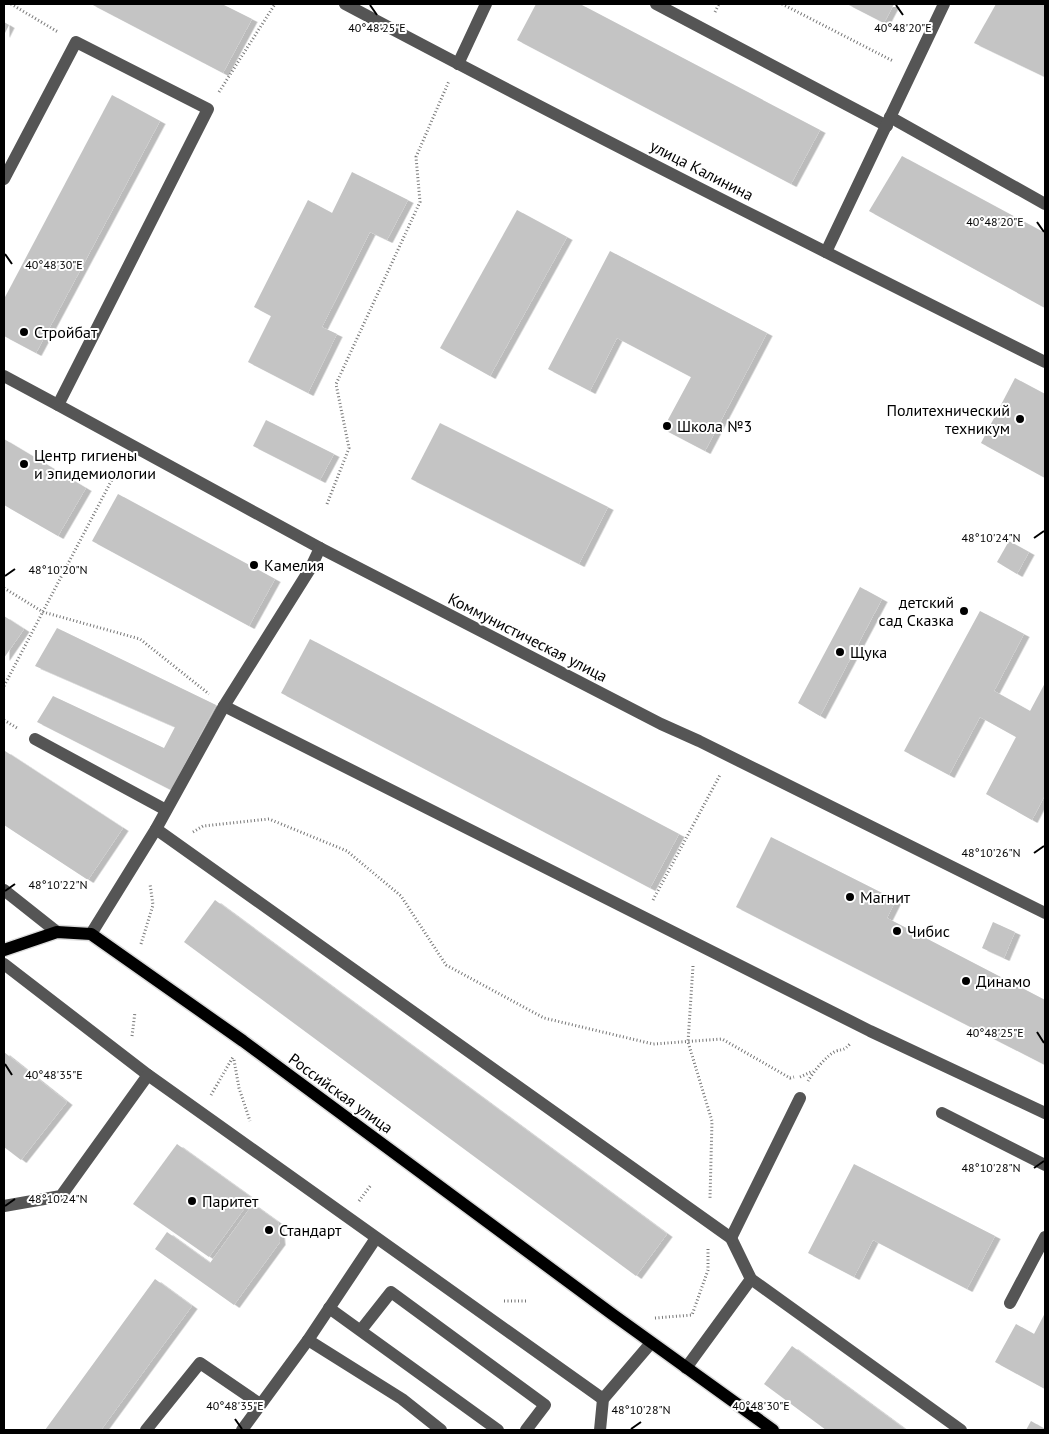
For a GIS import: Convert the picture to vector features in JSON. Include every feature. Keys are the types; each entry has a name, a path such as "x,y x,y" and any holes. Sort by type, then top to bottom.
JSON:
{"main road":[{"path":"4,950 57,932 92,934"},
{"name":"Российская улица","path":"92,934 243,1042 651,1343 773,1430"}],"street":[{"name":"улица Калинина","path":"345,4 458,64 1045,362"},
{"path":"458,64 486,4"},
{"path":"656,4 888,121 1045,204"},
{"path":"826,252 944,4"},
{"path":"4,179 76,42 208,108 58,404"},
{"name":"Коммунистическая улица","path":"4,376 320,548 661,724 699,741 1045,913"},
{"path":"92,934 156,828 224,706 310,569 320,548"},
{"path":"224,706 870,1031 1045,1113"},
{"path":"35,738 166,810"},
{"path":"156,828 731,1238 751,1279 961,1430"},
{"path":"4,890 57,932"},
{"path":"4,964 148,1075 603,1399"},
{"path":"4,1206 62,1196 148,1075"},
{"path":"731,1238 800,1098"},
{"path":"942,1113 1045,1165"},
{"path":"1010,1303 1045,1237"},
{"path":"242,1430 308,1340 376,1238"},
{"path":"686,1368 751,1279"},
{"path":"361,1330 391,1292 545,1405 526,1430"},
{"path":"329,1308 498,1430"},
{"path":"308,1340 402,1399 441,1430"},
{"path":"600,1430 603,1399 651,1343"},
{"path":"146,1430 200,1363 260,1404"}],"path":[{"path":"11,4 76,42"},
{"path":"208,108 275,4"},
{"path":"782,4 912,70"},
{"path":"328,504 349,448 336,384 420,202 416,157 449,81"},
{"path":"4,686 117,470"},
{"path":"4,588 43,612 140,639 224,706"},
{"path":"644,917 721,775"},
{"path":"176,842 203,826 269,819 346,851 401,896 446,965 544,1018 653,1044 722,1039 790,1078"},
{"path":"140,948 153,905 150,884"},
{"path":"649,1317 656,1319 692,1316 708,1270 708,1221 712,1186 712,1122 688,1042 694,967 681,935"},
{"path":"800,1098 813,1071 834,1052 845,1049 858,1036 870,1031"},
{"path":"234,1056 239,1088 251,1123"},
{"path":"209,1098 221,1076"},
{"path":"356,1206 370,1185"}],"building":[{"path":"91,4 222,4 252,19 223,73"},
{"path":"536,4 580,4 820,130 791,184 517,40"},
{"path":"847,4 894,4 884,23"},
{"path":"996,4 1045,4 1045,77 974,43"},
{"path":"4,22 9,25 4,35"},
{"path":"112,95 160,121 36,353 4,336 4,299"},
{"path":"902,156 1045,233 1045,308 869,211"},
{"path":"352,172 408,200 387,240 370,232 322,327 337,334 308,393 248,362 271,316 254,307 308,200 332,213"},
{"path":"517,210 567,237 490,376 440,348"},
{"path":"610,251 767,333 705,451 663,429 691,377 617,338 590,391 548,369"},
{"name":"Политехнический техникум","path":"1015,378 1045,394 1045,478 981,443"},
{"path":"266,420 334,454 320,480 253,446"},
{"path":"440,423 608,507 579,564 411,479"},
{"name":"Центр гигиены и эпидемиологии","path":"4,439 86,488 58,536 4,505"},
{"path":"118,494 275,579 249,626 92,541"},
{"path":"1009,541 1029,552 1017,574 997,562"},
{"path":"860,587 882,599 820,716 798,703"},
{"path":"980,611 1024,634 994,691 1030,711 1045,683 1045,795 1032,820 986,794 1016,737 980,717 949,775 904,751"},
{"path":"4,616 24,629 4,658"},
{"path":"57,628 216,705 171,790 37,722 53,696 164,748 175,727 35,666"},
{"path":"310,639 679,834 650,888 281,693"},
{"path":"5,751 123,828 88,880 4,825"},
{"path":"771,837 896,900 887,918 1045,1000 1045,1065 736,907"},
{"path":"215,900 667,1234 636,1276 184,942"},
{"path":"993,922 1015,932 1004,958 982,948"},
{"path":"4,1052 67,1102 21,1160 4,1147"},
{"name":"Паритет","path":"177,1144 252,1198 209,1257 133,1204"},
{"path":"854,1164 995,1236 967,1289 873,1240 854,1277 808,1253"},
{"path":"253,1204 278,1222 280,1242 234,1305 155,1249 167,1232 210,1263"},
{"path":"155,1279 192,1306 101,1430 45,1430"},
{"path":"1045,1313 1045,1389 995,1362 1016,1324 1034,1334"},
{"path":"792,1346 906,1430 826,1430 764,1384"},
{"path":"1031,1421 1045,1429 1045,1430 1026,1430"}],"place":[{"name":"Стройбат","path":"24,332"},
{"name":"Политехнический техникум","path":"1020,419"},
{"name":"Школа №3","path":"667,426"},
{"name":"Центр гигиены и эпидемиологии","path":"24,464"},
{"name":"Камелия","path":"254,565"},
{"name":"детский сад Сказка","path":"964,611"},
{"name":"Щука","path":"840,652"},
{"name":"Магнит","path":"850,897"},
{"name":"Чибис","path":"897,931"},
{"name":"Динамо","path":"966,981"},
{"name":"Паритет","path":"192,1201"},
{"name":"Стандарт","path":"269,1230"}]}
